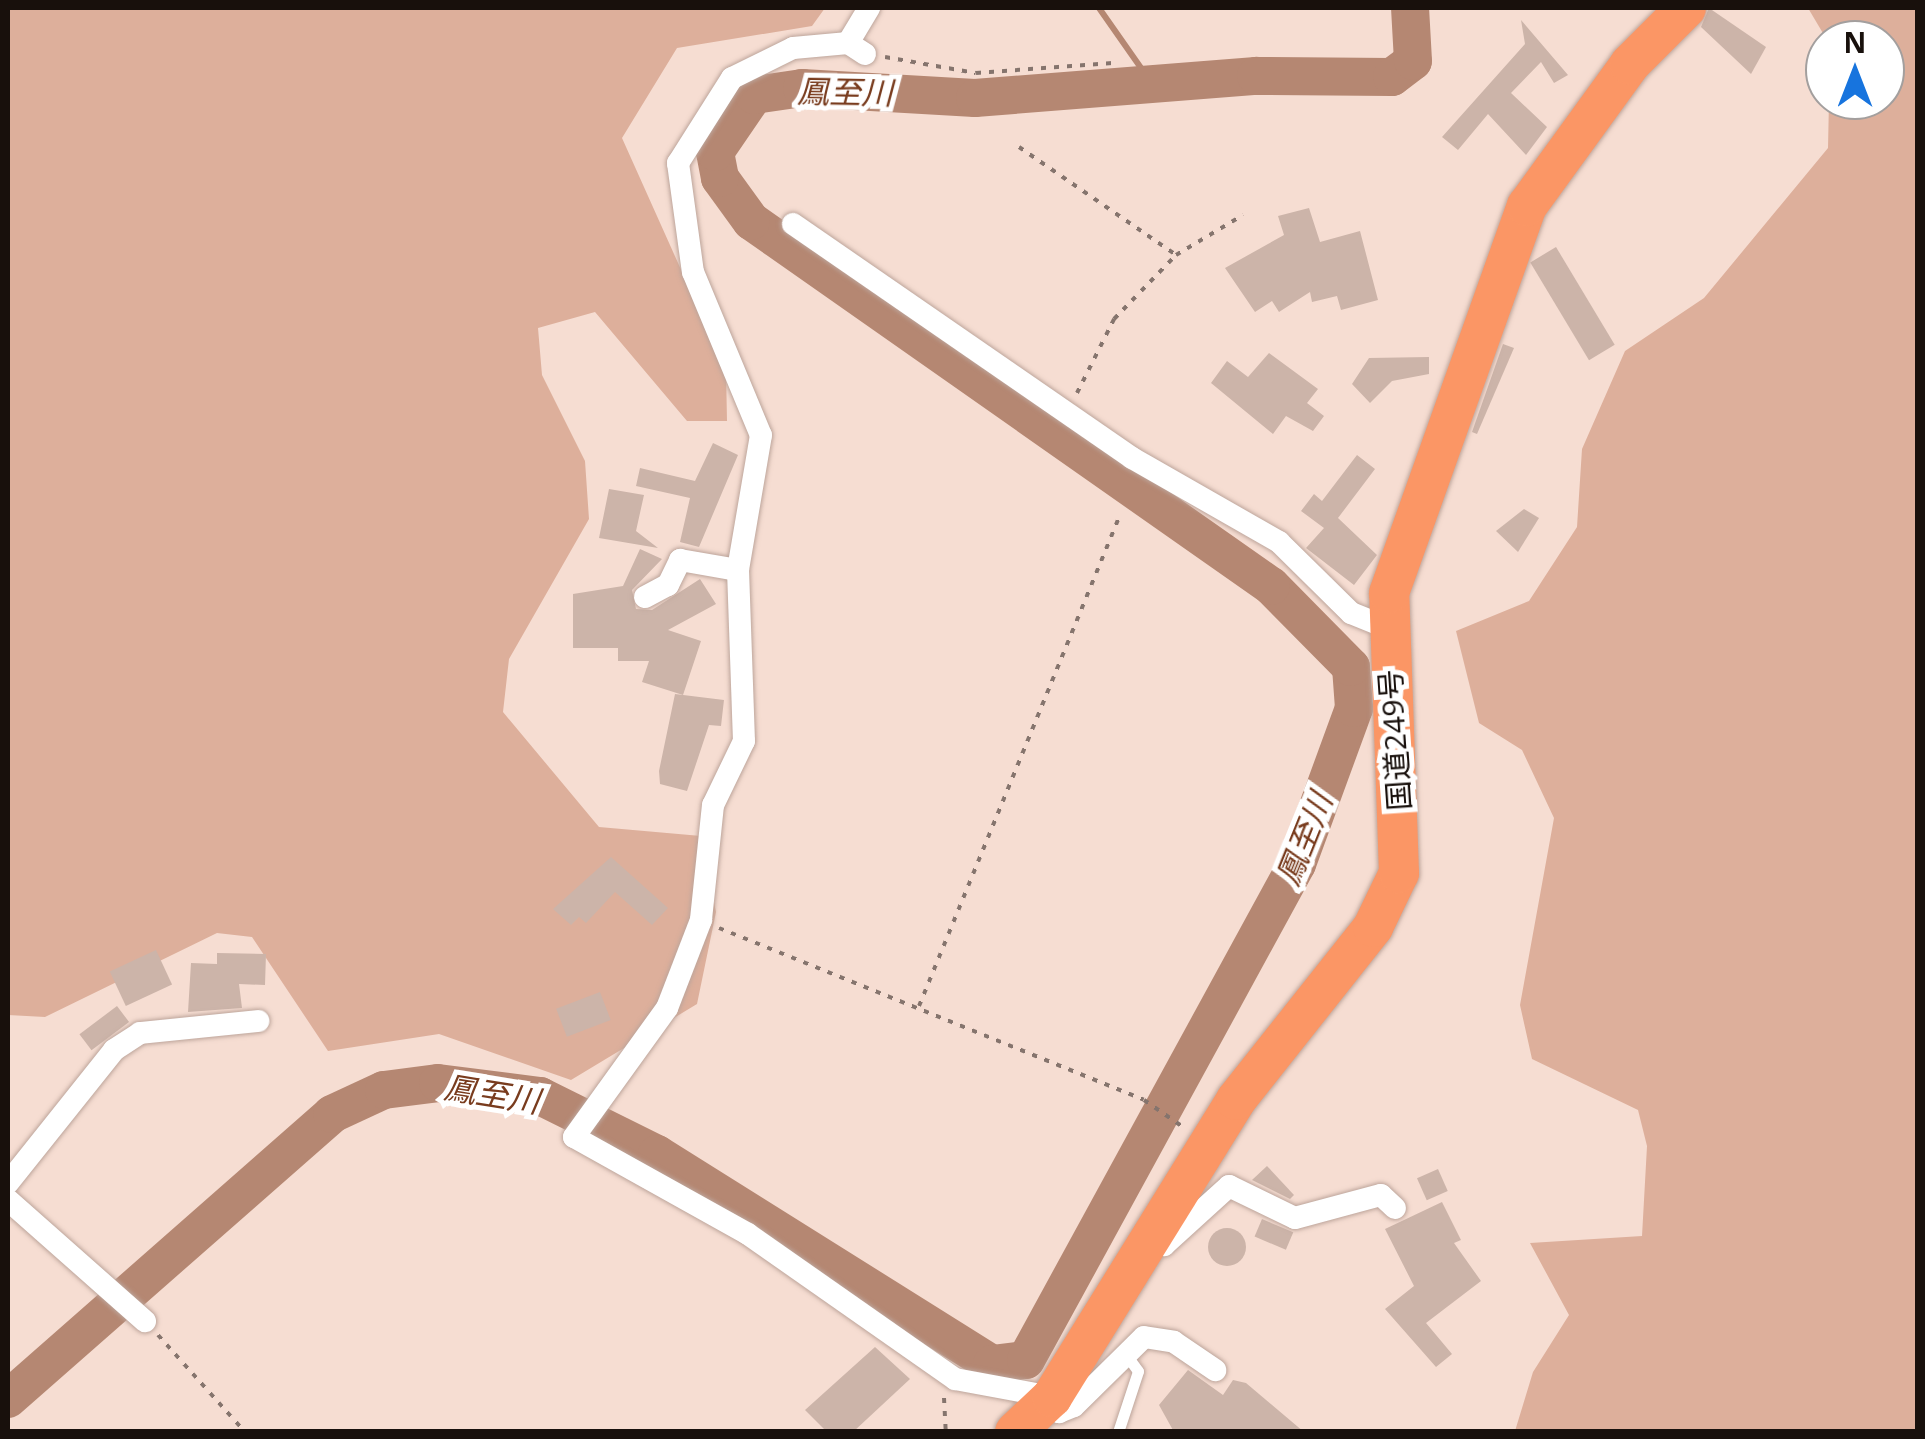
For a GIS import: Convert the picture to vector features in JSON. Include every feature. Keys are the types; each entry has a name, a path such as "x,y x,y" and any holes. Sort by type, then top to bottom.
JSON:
{"highway":[{"name":"国道249号","path":"1015,1432 1049,1400 1207,1143 1373,927 1399,873 1386,627 1388,593 1527,206 1630,64 1686,8"}],"street":[{"path":"869,8 856,48 792,48 732,78 678,163 693,272 760,434 738,570 744,741 713,806 701,920 667,1008 574,1137 586,1148 748,1234 943,1373 1049,1400 1059,1412 1074,1406 1113,1359 1160,1336 1216,1370"},
{"path":"793,224 1065,413 1279,542 1350,613 1386,627"},
{"path":"645,598 668,585 680,560 738,570"},
{"path":"8,1183 114,1050 140,1032 258,1020"},
{"path":"1151,1236 1164,1244 1183,1232 1229,1186 1295,1218 1382,1195 1395,1208"},
{"path":"8,1201 115,1287 145,1321"}],"lane":[{"path":"1113,1359 1130,1355 1138,1371 1118,1432"}],"path":[{"path":"856,48 976,73 1113,63"},
{"path":"1018,147 1176,255"},
{"path":"1065,413 1114,319 1176,255 1243,215"},
{"path":"919,1006 1120,515"},
{"path":"701,920 1144,1100 1207,1143"},
{"path":"145,1321 245,1432"},
{"path":"943,1373 946,1432"}],"shaded area":[{"path":"8,8 825,8 812,26 677,48 622,138 726,370 727,421 687,421 595,312 538,328 542,375 585,461 589,519 509,659 503,712 599,827 701,836 716,912 697,1004 571,1080 439,1034 328,1051 252,937 217,933 45,1017 8,1015"},
{"path":"1808,8 1917,8 1917,1431 1515,1431 1533,1372 1569,1315 1530,1243 1642,1236 1647,1146 1638,1110 1532,1059 1520,1005 1554,818 1522,750 1479,723 1456,631 1529,601 1577,527 1582,449 1625,351 1704,298 1828,148 1829,120 1905,120 1905,20 1815,20"}],"building":[{"path":"1709,8 1766,47 1751,74 1701,27"},
{"path":"1521,20 1568,75 1554,83 1541,62 1511,93 1547,127 1526,155 1488,114 1458,150 1442,137 1525,44"},
{"path":"1309,208 1320,242 1360,231 1378,300 1341,310 1337,296 1312,302 1310,292 1279,312 1272,301 1255,312 1225,268 1284,235 1278,216"},
{"path":"1556,247 1615,345 1589,360 1530,262"},
{"path":"1503,344 1514,348 1477,434 1472,432"},
{"path":"1269,353 1318,389 1307,403 1324,416 1313,431 1286,416 1273,434 1211,383 1227,361 1248,377"},
{"path":"1429,357 1429,374 1392,381 1370,403 1352,384 1369,358"},
{"path":"713,443 738,455 699,547 680,542 690,498 636,486 640,468 695,481"},
{"path":"1357,455 1375,469 1338,518 1377,555 1354,585 1306,548 1324,528 1301,511 1314,494 1322,501"},
{"path":"609,489 644,495 636,531 658,548 599,538"},
{"path":"1524,509 1539,518 1518,552 1496,531"},
{"path":"640,549 662,559 632,590 636,609 652,610 700,579 716,604 668,630 701,641 683,695 642,682 649,661 618,661 618,648 573,648 573,594 623,586"},
{"path":"675,694 724,700 721,726 709,725 687,791 660,784 659,771"},
{"path":"611,857 668,908 652,925 615,892 586,923 579,917 571,925 553,909"},
{"path":"156,950 172,984 126,1006 110,972"},
{"path":"217,953 266,954 265,985 239,984 242,1008 188,1012 191,963 217,964"},
{"path":"600,992 611,1020 567,1037 556,1009"},
{"path":"117,1006 129,1022 92,1050 79,1034"},
{"path":"1267,1166 1294,1195 1290,1199 1252,1180"},
{"path":"1438,1169 1448,1191 1427,1200 1417,1178"},
{"path":"1442,1202 1461,1240 1454,1243 1481,1281 1426,1323 1452,1354 1436,1367 1385,1309 1414,1286 1385,1229"},
{"path":"1262,1219 1293,1232 1286,1250 1255,1236"},
{"path":"1227,1228 1241,1233 1246,1247 1241,1261 1227,1266 1213,1261 1208,1247 1213,1233"},
{"path":"875,1347 910,1379 853,1432 827,1432 805,1410"},
{"path":"1188,1370 1223,1395 1233,1380 1246,1383 1304,1432 1174,1432 1159,1405"}],"waterway":[{"path":"1099,8 1155,88"},
{"name":"鳳至川","path":"8,1399 332,1114 384,1090 438,1083 540,1096 657,1154 992,1364 1026,1360 1297,864 1354,708 1351,667 1271,586 751,221 720,178 715,152 754,95 802,88 975,98 1256,76 1392,77 1413,61 1410,8"}]}
